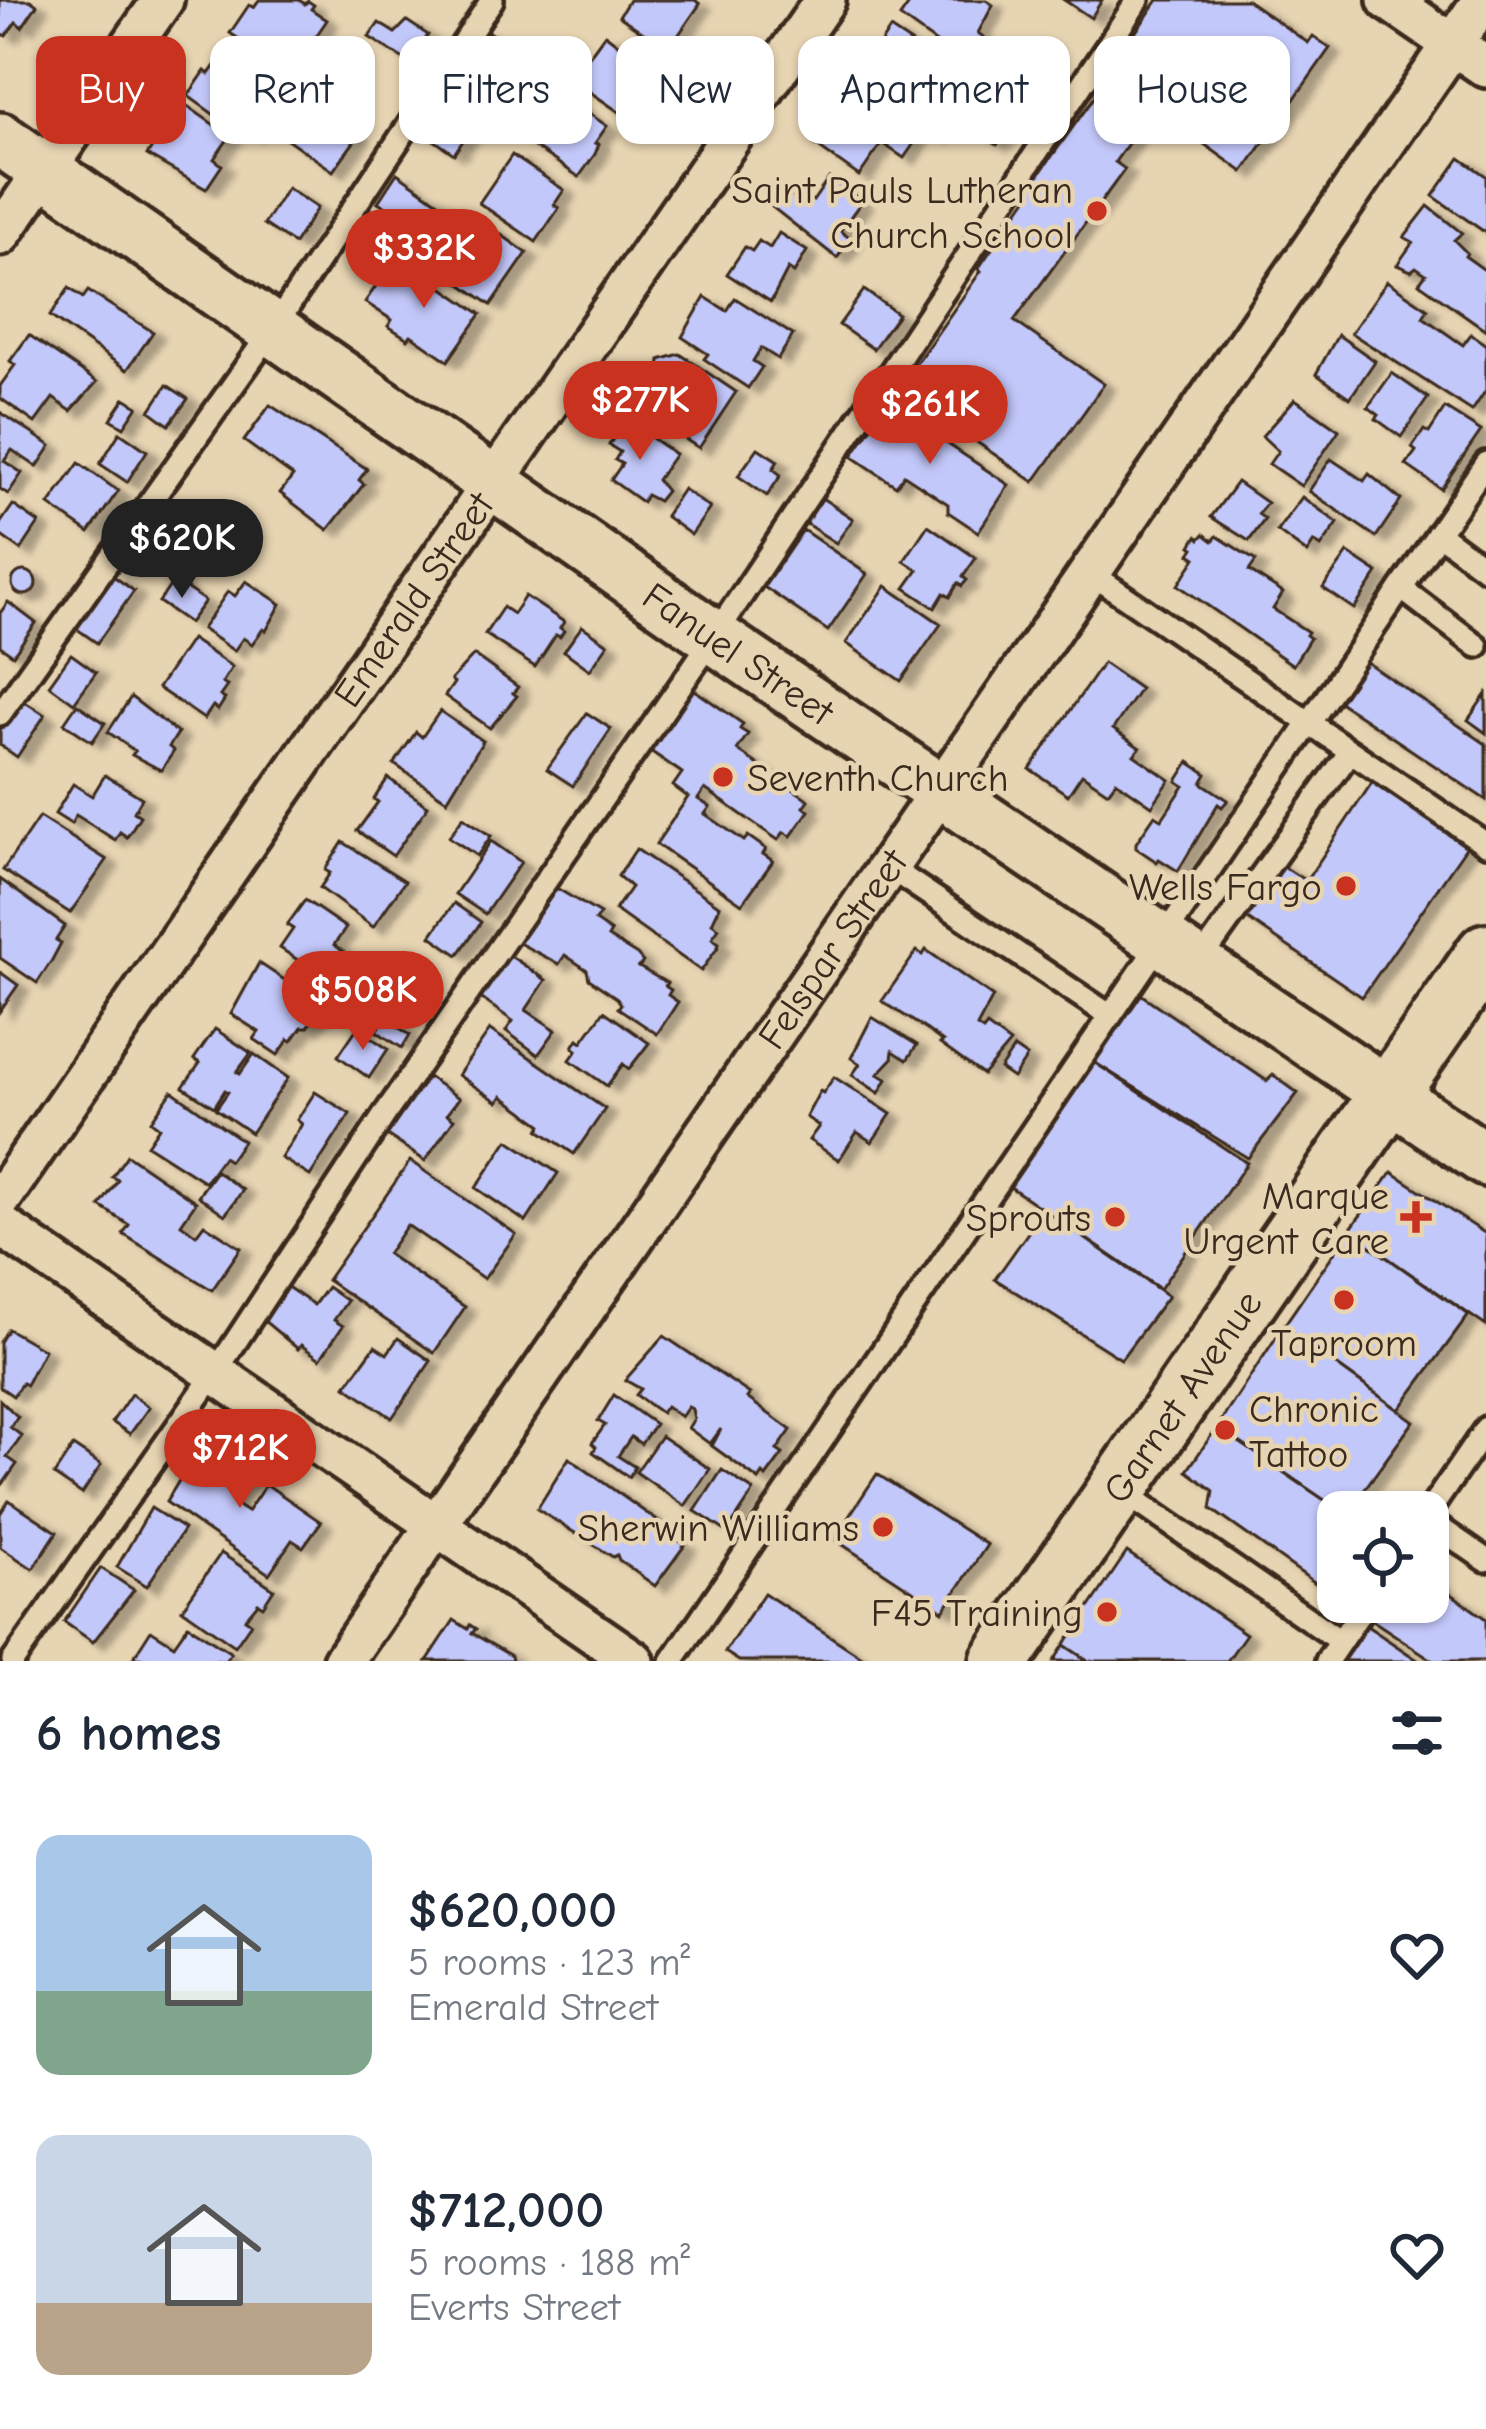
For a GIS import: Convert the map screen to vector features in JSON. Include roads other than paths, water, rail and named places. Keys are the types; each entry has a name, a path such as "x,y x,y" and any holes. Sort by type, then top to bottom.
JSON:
{"main road":[{"name":"Garnet Avenue","path":"1000,1661 1486,952"}],"street":[{"path":"0,235 163,0"},
{"name":"Emerald Street","path":"0,1200 825,0"},
{"path":"1388,0 1486,67"},
{"name":"Felspar Street","path":"343,1661 1483,0"},
{"name":"Fanuel Street","path":"0,139 714,637 1486,1160"},
{"path":"0,1225 634,1661"}],"lane":[{"path":"0,714 273,329 492,0"},
{"path":"13,1661 714,637 1138,0"},
{"path":"1179,952 1308,724 1486,463"},
{"path":"1438,533 1486,569"},
{"path":"1089,572 1486,844"},
{"path":"1401,588 1477,646"},
{"path":"671,1661 1109,1015 1179,952 1350,752"},
{"path":"887,866 1109,1015"},
{"path":"1444,1491 1486,1428"},
{"path":"1118,1488 1340,1641"},
{"path":"1449,1532 1486,1560"},
{"path":"1327,1661 1352,1623"}],"place":[{"name":"Saint Pauls Lutheran Church School","path":"1097,211"},
{"name":"Seventh Church","path":"723,777"},
{"name":"Wells Fargo","path":"1346,886"},
{"name":"Sprouts","path":"1115,1217"},
{"name":"Marque Urgent Care","path":"1416,1217"},
{"name":"Taproom","path":"1344,1300"},
{"name":"Chronic Tattoo","path":"1225,1430"},
{"name":"Sherwin Williams","path":"883,1527"},
{"name":"F45 Training","path":"1107,1612"}]}
